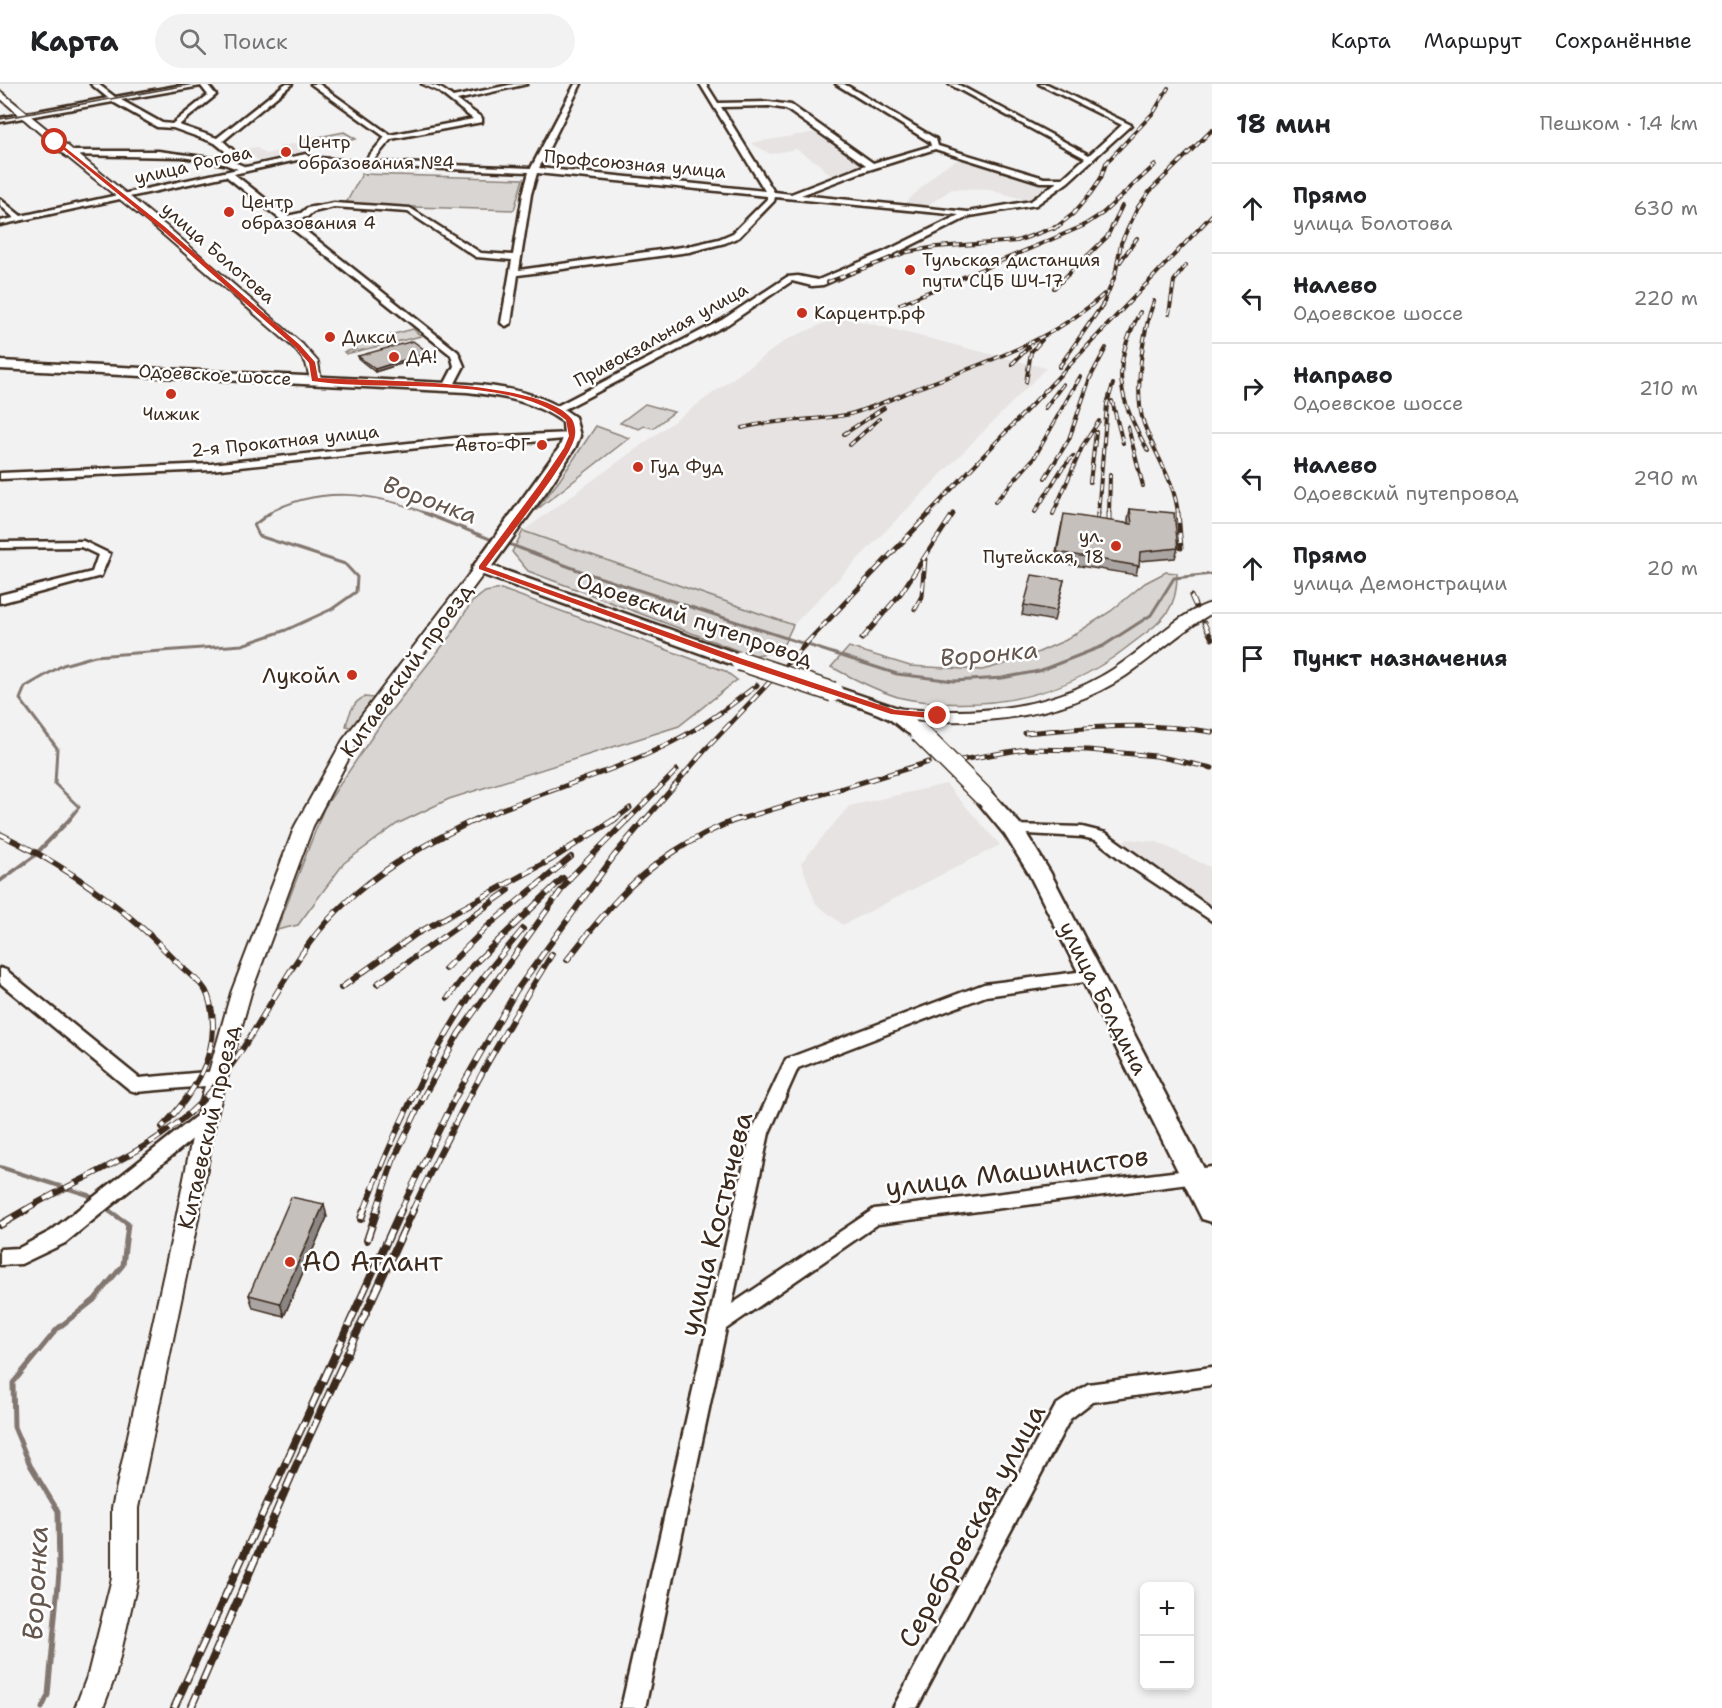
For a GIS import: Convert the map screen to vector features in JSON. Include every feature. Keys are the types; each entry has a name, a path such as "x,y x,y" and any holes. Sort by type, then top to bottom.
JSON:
{"main road":[{"name":"Одоевское шоссе","path":"1,367 448,387 502,392 540,402 557,410"},
{"path":"487,560 567,448 572,436 570,420 557,410"},
{"name":"Одоевский путепровод","path":"487,560 740,661 894,713 919,732"},
{"name":"улица Болдина","path":"919,732 982,795 1012,830 1039,872 1093,976 1203,1175 1212,1211"}],"street":[{"path":"94,84 111,97 160,125 174,126 218,141 229,150 230,162"},
{"path":"0,120 173,84"},
{"path":"111,97 201,84 212,95 174,126"},
{"path":"218,141 289,84"},
{"path":"315,84 389,137"},
{"path":"366,164 389,137 479,120 440,90 425,84"},
{"path":"452,99 524,84"},
{"path":"506,322 527,194 534,170 578,84"},
{"path":"514,273 688,249 722,241 736,235 759,214 771,199 770,192 703,84"},
{"path":"839,84 933,141 935,147"},
{"path":"952,84 1088,157"},
{"name":"Привокзальная улица","path":"557,410 725,322 790,279 798,278 814,284 820,283 887,254 968,214 1033,203 1065,180 1088,157 1127,125 1042,84"},
{"name":"улица Болотова","path":"0,94 68,153 162,228 298,346 312,362 315,380"},
{"path":"716,105 768,104 788,107 872,166"},
{"path":"0,115 22,114"},
{"path":"792,195 872,166 935,147 1043,180 1065,180"},
{"name":"улица Рогова","path":"0,223 323,152"},
{"path":"68,153 180,156 230,162 243,168"},
{"name":"Профсоюзная улица","path":"298,158 366,164 534,170 770,192 968,214"},
{"path":"229,174 455,354 459,366 448,387"},
{"path":"0,201 20,219"},
{"path":"287,219 304,215 310,210 334,206 410,210 479,255 516,258"},
{"name":"2-я Прокатная улица","path":"0,476 211,467 456,441 572,436"},
{"path":"0,545 83,544 104,554 97,574 0,599"},
{"name":"Китаевский проезд","path":"89,1708 102,1674 125,1578 124,1508 187,1219 206,1118 241,993 304,826 351,740 487,560"},
{"path":"894,713 990,716 1042,707 1091,689 1118,673 1187,620 1212,607"},
{"path":"1012,830 1082,832 1101,836 1212,916"},
{"path":"0,974 136,1085 217,1078"},
{"name":"улица Костычева","path":"633,1708 760,1133 792,1064 984,990 1093,976"},
{"path":"0,1257 21,1256 58,1237 206,1118"},
{"name":"улица Машинистов","path":"718,1324 874,1217 1203,1175"},
{"name":"Серебровская улица","path":"905,1708 1063,1412 1088,1393 1212,1376"}],"shaded area":[{"path":"344,132 356,139 311,149 299,141"},
{"path":"816,132 867,165 830,175 818,163 796,149 770,154 751,143"},
{"name":"Центр образования №4","path":"297,143 307,151 259,161 250,154 244,155 238,150 256,147 266,154 282,150 278,147"},
{"path":"963,157 1044,182 1048,185 1047,189 1029,201 990,190 952,189 925,207 903,205 942,168"},
{"path":"362,174 523,179 514,210 345,205"},
{"path":"840,316 1046,368 793,625 523,531 786,340"},
{"path":"413,329 421,336 346,354 344,352 356,349 351,345"},
{"path":"645,404 674,412 653,428 644,426 639,429 620,423"},
{"path":"596,426 629,438 535,511 559,481"},
{"path":"523,531 793,625 781,650 752,656 528,571 512,552"},
{"path":"1166,572 1177,573 1176,587 1170,607 1158,623 1088,673 1043,692 994,702 920,701 880,691 831,667 849,647 910,666 982,670 1023,659 1066,640 1111,611 1145,583"},
{"path":"501,589 725,671 737,680 679,726 449,799 397,824 344,863 298,925 277,930 324,808 382,722 451,635 471,603 485,592"},
{"path":"365,697 374,698 355,728 346,726 355,705"},
{"path":"946,784 1000,845 843,925 816,904 801,863 849,806"},
{"path":"1127,839 1157,842 1212,868 1212,912 1119,846"}],"building":[{"name":"ДА!","path":"413,341 429,353 375,369 358,356"},
{"name":"ул. Путейская, 18","path":"1130,509 1174,513 1178,548 1140,552 1139,566 1057,552 1064,514 1132,524"},
{"name":"ул. Путейская, 18","path":"1032,575 1064,580 1056,611 1024,605"},
{"name":"АО Атлант","path":"291,1197 324,1204 280,1303 249,1295"}],"waterway":[{"name":"Воронка","path":"267,514 287,505 327,495 367,497 408,506 428,514"},
{"name":"Воронка","path":"68,821 79,807 55,784 57,748 20,699 25,687 63,665 95,656 242,645 286,630 332,609 356,592 357,577 345,564 259,536 254,525 270,513"},
{"name":"Воронка","path":"424,513 495,541"},
{"name":"Воронка","path":"506,543 586,573 897,674 954,681 1002,678 1039,671 1103,646 1151,615 1174,578 1212,574"},
{"name":"Воронка","path":"0,881 33,857 70,819"},
{"name":"Воронка","path":"0,1167 88,1195 95,1200"},
{"name":"Воронка","path":"103,1206 110,1211"},
{"name":"Воронка","path":"42,1708 48,1695 59,1573 58,1511 30,1465 14,1427 13,1383 57,1329 94,1300 123,1265 128,1224 108,1210"}],"tram line":[{"path":"0,119 193,84"}],"railway":[{"path":"1057,226 1073,214 1090,194 1101,178 1106,163 1154,112 1168,88"},
{"path":"1059,367 1103,304 1115,276 1121,243 1138,207 1150,191 1212,130"},
{"path":"900,304 1083,226 1103,213 1155,165"},
{"path":"1054,288 1107,237 1122,206"},
{"path":"928,514 1212,215"},
{"path":"828,282 907,252 936,247 1017,241 1057,226"},
{"path":"1054,229 1057,226"},
{"path":"1120,262 1137,238"},
{"path":"1169,314 1174,281 1186,265"},
{"path":"742,428 850,414 876,406 1016,350 1062,325 1084,311 1104,294"},
{"path":"1154,301 1143,345 1139,396 1144,424 1173,490 1178,514"},
{"path":"1140,312 1130,332 1121,367 1124,398 1148,451"},
{"path":"1026,382 1031,352 1042,340"},
{"path":"1012,364 1029,347"},
{"path":"1045,478 1069,439 1090,378 1106,348"},
{"path":"995,502 1034,458 1080,377"},
{"path":"1045,408 1063,384"},
{"path":"1098,514 1107,404 1113,384"},
{"path":"1112,401 1123,443"},
{"path":"844,434 884,408"},
{"path":"850,445 879,419"},
{"path":"1053,514 1083,445 1099,421"},
{"path":"1128,427 1143,486"},
{"path":"1090,482 1096,432"},
{"path":"1035,512 1061,470 1073,456"},
{"path":"1109,514 1110,475"},
{"path":"644,821 706,749 930,513"},
{"path":"1097,524 1098,513"},
{"path":"1178,513 1181,548"},
{"path":"862,639 901,593 953,514"},
{"path":"1109,514 1109,522"},
{"path":"915,609 922,596 925,557"},
{"path":"1191,596 1196,607"},
{"path":"1204,623 1212,639"},
{"path":"474,821 650,753 706,722 757,685"},
{"path":"1025,733 1095,727 1142,726 1212,732"},
{"path":"955,761 1025,749 1088,750 1156,756 1212,768"},
{"path":"734,821 929,762"},
{"path":"627,821 677,770"},
{"path":"613,821 630,808"},
{"path":"23,1211 138,1150 181,1120 201,1102 230,1067 303,952 339,909 359,891 403,859 477,819"},
{"path":"341,988 416,934 552,859 615,819"},
{"path":"376,1211 393,1161 425,1094 459,1033 570,878 628,819"},
{"path":"400,1211 455,1098 516,991 614,856 645,819"},
{"path":"567,960 610,907 643,875 689,842 738,819"},
{"path":"0,834 56,864 91,887 147,932 204,988 212,1015 213,1033 210,1050 196,1083 186,1099 162,1127"},
{"path":"445,969 489,925 571,857"},
{"path":"448,998 472,966 563,878"},
{"path":"377,984 509,890"},
{"path":"364,1211 399,1125 441,1042 480,982 523,929"},
{"path":"412,1211 478,1081 552,954"},
{"path":"0,1225 26,1210"},
{"path":"361,1219 364,1210"},
{"path":"367,1240 377,1210"},
{"path":"174,1708 401,1210"},
{"path":"191,1708 295,1468 413,1210"}],"place":[{"name":"Центр образования №4","path":"286,152"},
{"name":"Центр образования 4","path":"229,212"},
{"name":"Тульская дистанция пути СЦБ ШЧ-17","path":"910,270"},
{"name":"Карцентр.рф","path":"802,313"},
{"name":"Дикси","path":"330,337"},
{"name":"ДА!","path":"394,357"},
{"name":"Чижик","path":"171,394"},
{"name":"Авто-ФГ","path":"542,445"},
{"name":"Гуд Фуд","path":"638,467"},
{"name":"ул. Путейская, 18","path":"1116,546"},
{"name":"Лукойл","path":"352,675"},
{"name":"АО Атлант","path":"290,1262"}],"route":[{"path":"55,142 145,213 298,346 312,362 315,380 487,390 540,402 557,410 570,420 572,436 567,448 542,486 481,568 740,661 894,713 938,716"}]}
